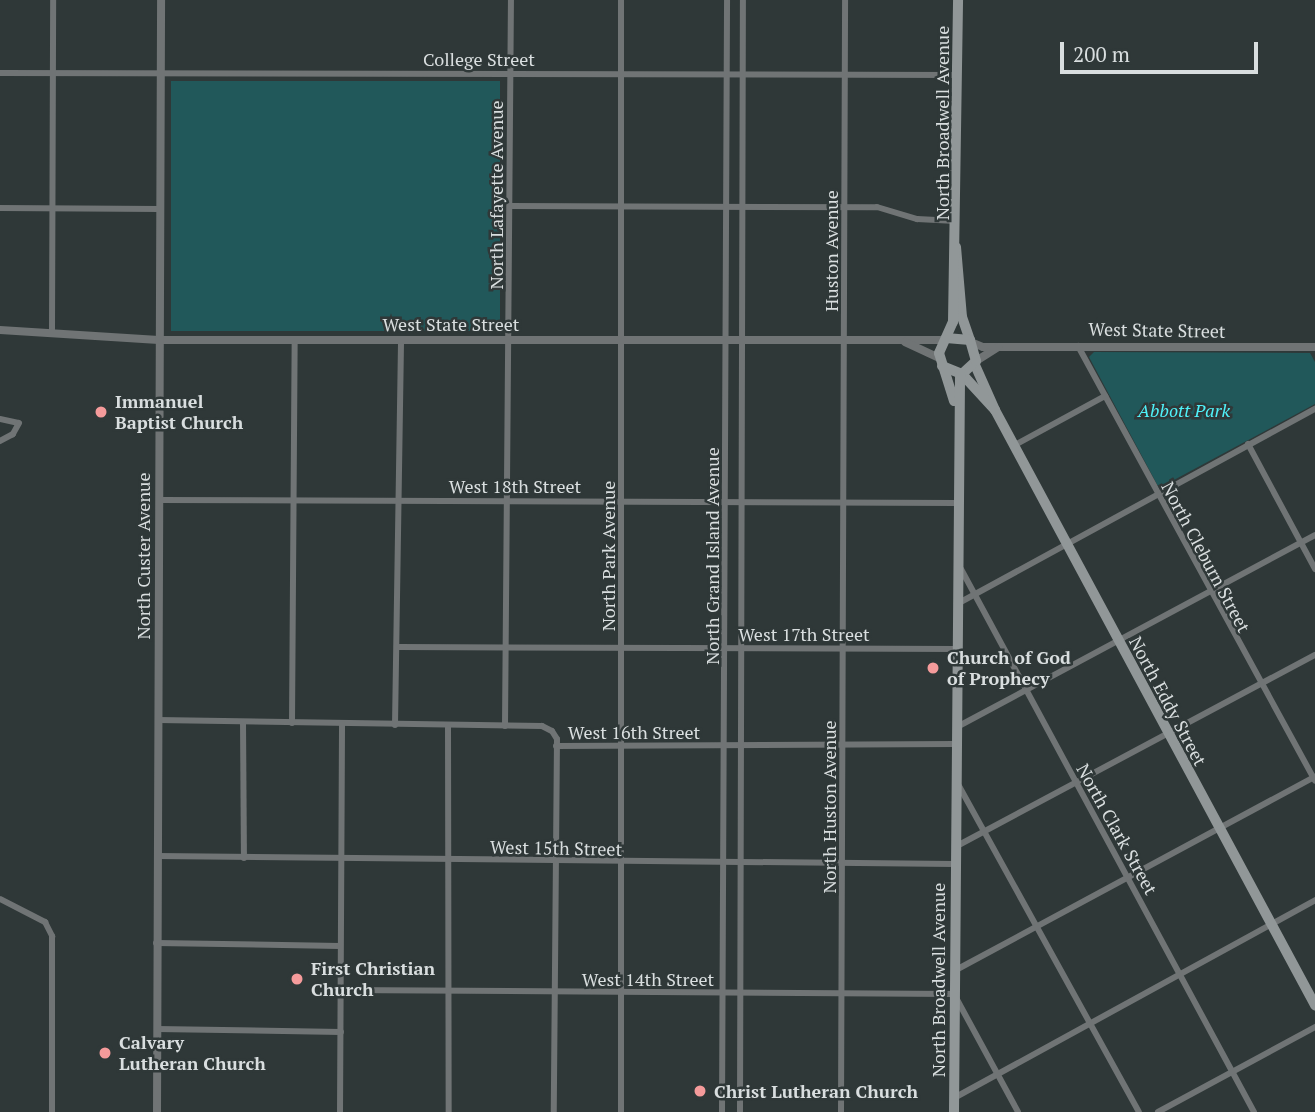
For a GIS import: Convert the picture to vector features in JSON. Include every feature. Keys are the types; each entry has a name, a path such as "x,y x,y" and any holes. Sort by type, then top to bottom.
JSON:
{"main road":[{"name":"North Broadwell Avenue","path":"958,0 956,247 962,317 971,341 975,363"},
{"name":"North Broadwell Avenue","path":"956,247 952,262 953,322 944,339 941,362 956,411"},
{"path":"944,339 971,341"},
{"path":"941,362 961,374 975,363"},
{"name":"North Eddy Street","path":"975,363 1013,446 1315,1005"},
{"name":"North Broadwell Avenue","path":"954,1112 956,411 961,374"},
{"name":"North Eddy Street","path":"961,374 995,410"}],"street":[{"path":"52,331 53,0"},
{"name":"North Custer Avenue","path":"157,1112 160,0"},
{"name":"North Lafayette Avenue","path":"505,726 509,647 511,0"},
{"name":"North Park Avenue","path":"621,0 621,1112"},
{"name":"North Grand Island Avenue","path":"722,1112 727,0"},
{"name":"North Grand Island Avenue","path":"740,1112 743,0"},
{"name":"Huston Avenue","path":"845,0 845,501"},
{"name":"College Street","path":"0,73 957,75"},
{"path":"510,206 845,206 884,208 917,219 958,221"},
{"path":"0,208 160,209"},
{"name":"West State Street","path":"0,330 52,331 159,340 944,339"},
{"path":"395,725 399,647 401,339"},
{"path":"292,723 295,340"},
{"name":"West State Street","path":"902,341 941,362"},
{"name":"West State Street","path":"971,341 998,347 1077,345 1314,349"},
{"name":"North Cleburn Street","path":"1077,345 1260,686 1314,779"},
{"path":"975,363 998,347"},
{"path":"1013,446 1105,396"},
{"path":"956,604 1315,409"},
{"path":"0,419 19,423 13,434 0,441"},
{"path":"1248,444 1315,569"},
{"name":"West 18th Street","path":"159,500 956,503"},
{"name":"North Huston Avenue","path":"841,1112 845,501"},
{"path":"956,728 1315,535"},
{"name":"North Clark Street","path":"956,559 1024,690 1254,1112"},
{"name":"West 17th Street","path":"399,647 956,649"},
{"path":"954,848 1169,736 1315,655"},
{"name":"West 16th Street","path":"158,720 542,726 552,731 556,747 955,744"},
{"path":"243,722 244,858"},
{"path":"340,1112 342,724"},
{"path":"448,725 449,1112"},
{"path":"554,1112 556,747"},
{"path":"955,779 1139,1112"},
{"path":"954,971 1314,779"},
{"name":"West 15th Street","path":"157,856 621,863 954,864"},
{"path":"0,899 45,922 52,936 52,1112"},
{"path":"954,1098 1315,900"},
{"path":"156,943 340,946"},
{"name":"West 14th Street","path":"341,990 954,994"},
{"path":"954,994 1018,1112"},
{"path":"1158,1112 1315,1027"},
{"path":"157,1029 341,1032"}],"green space":[{"path":"171,81 500,81 500,331 171,331"},
{"name":"Abbott Park","path":"1094,352 1310,353 1315,362 1315,404 1159,488 1089,357"}],"place":[{"name":"Immanuel Baptist Church","path":"101,412"},
{"name":"Church of God of Prophecy","path":"933,668"},
{"name":"First Christian Church","path":"297,979"},
{"name":"Calvary Lutheran Church","path":"105,1053"},
{"name":"Christ Lutheran Church","path":"700,1091"}]}
